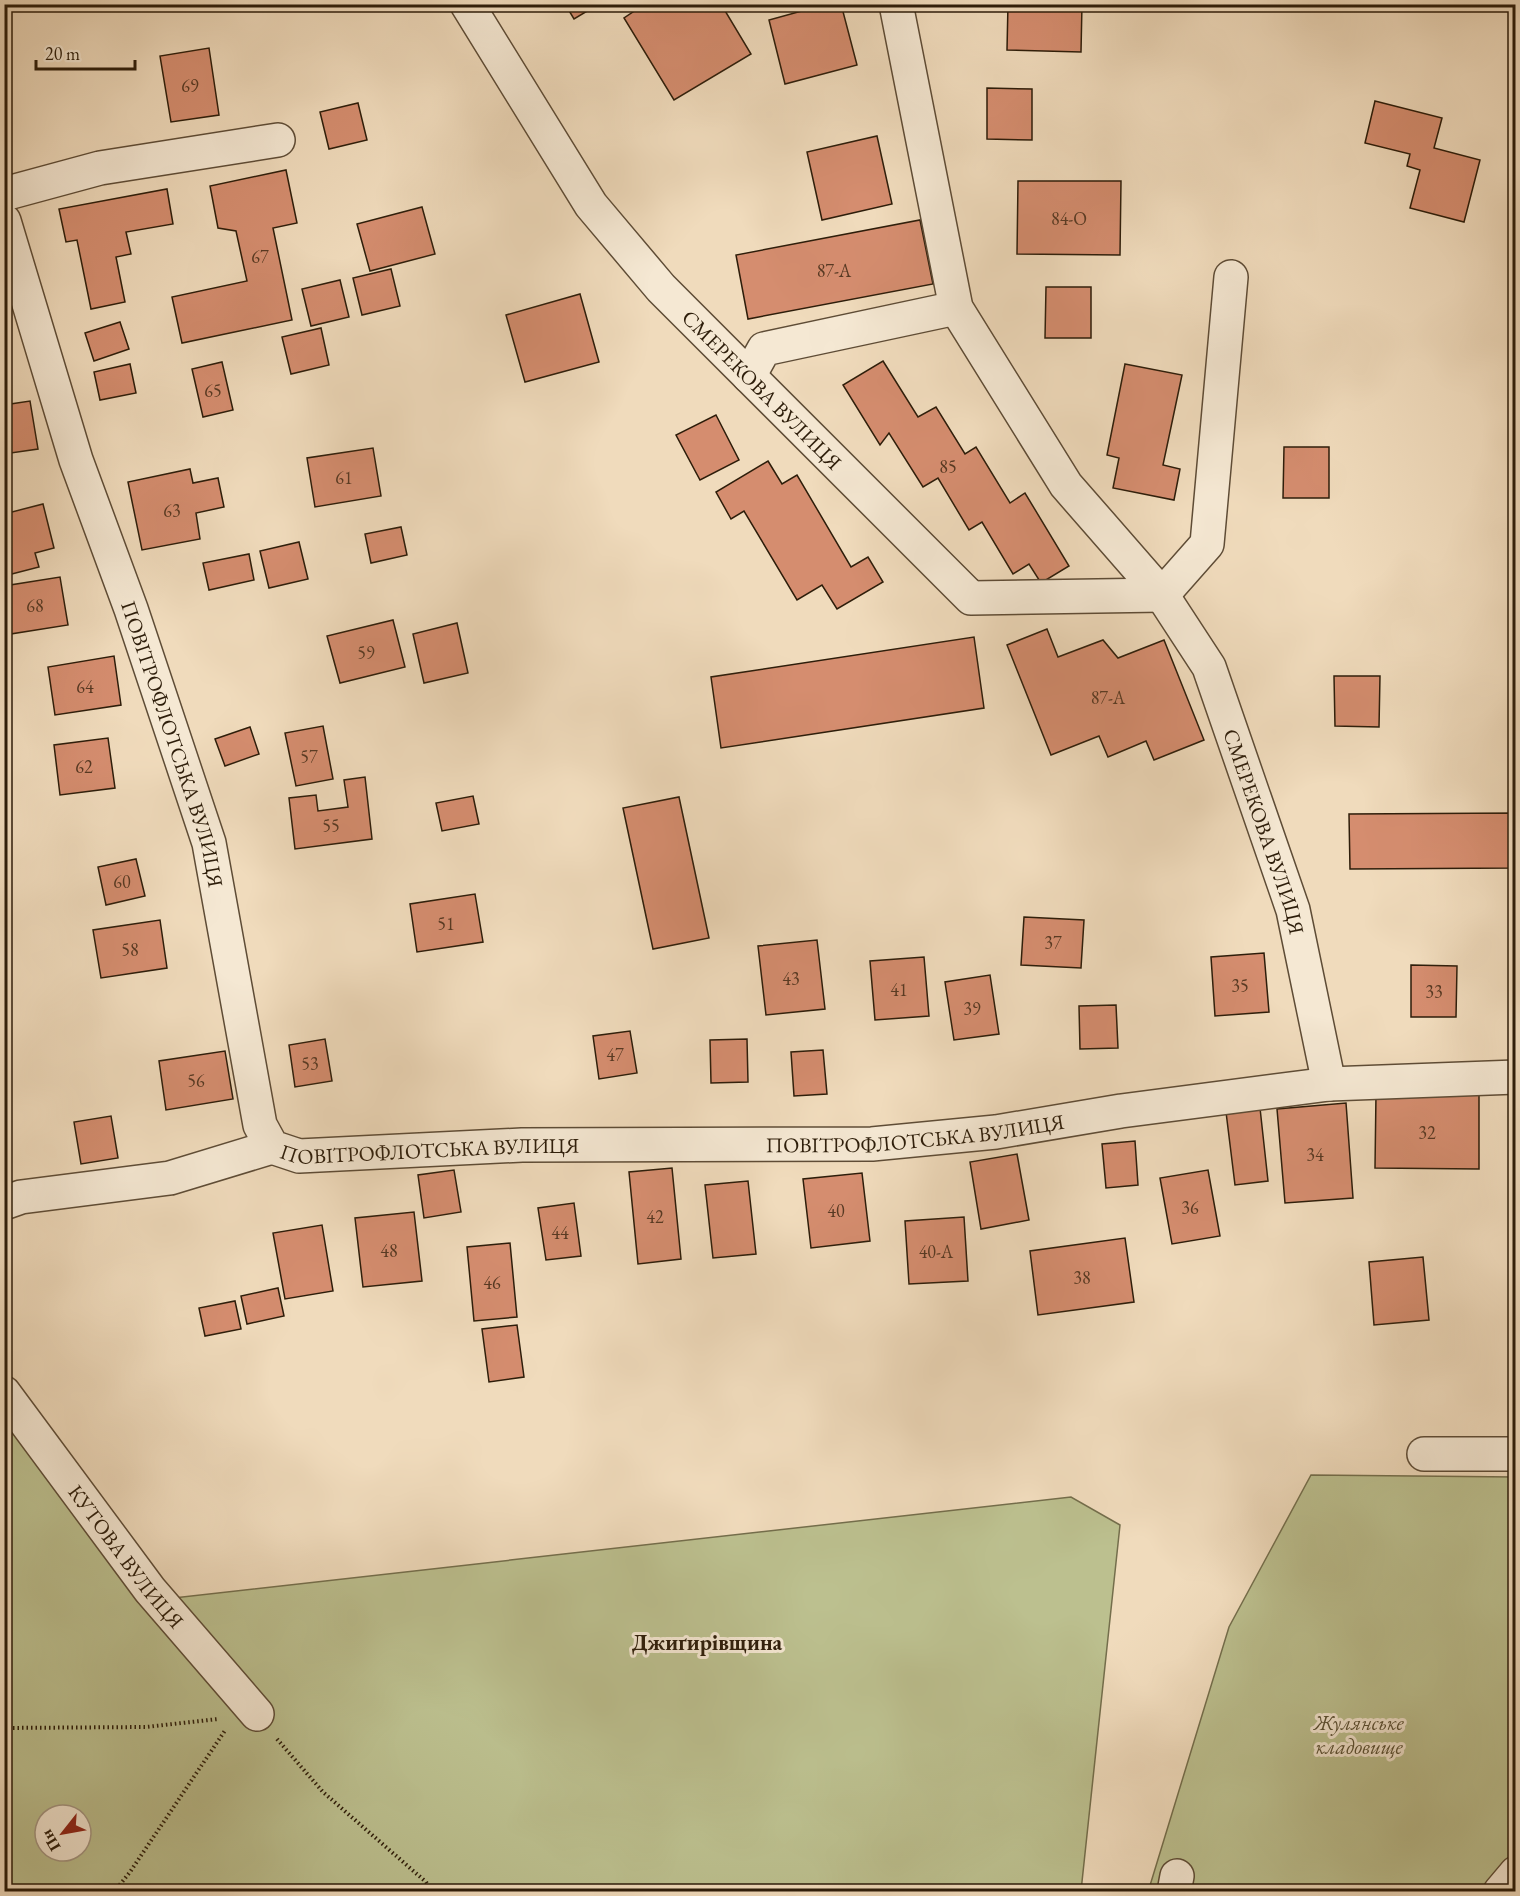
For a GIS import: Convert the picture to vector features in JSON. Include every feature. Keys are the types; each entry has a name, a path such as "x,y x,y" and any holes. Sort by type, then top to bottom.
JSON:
{"street":[{"name":"СМЕРЕКОВА ВУЛИЦЯ","path":"467,4 591,205 661,288 971,598 1162,595"},
{"path":"749,376 764,349 956,308 896,4"},
{"path":"4,194 100,168 278,140"},
{"name":"ПОВІТРОФЛОТСЬКА ВУЛИЦЯ","path":"4,221 76,460 131,609 209,843 260,1125 272,1147 298,1156 522,1145 872,1144 996,1132 1121,1111 1329,1084 1515,1077"},
{"path":"1162,595 1207,544 1231,277"},
{"name":"СМЕРЕКОВА ВУЛИЦЯ","path":"956,308 1066,484 1162,595 1209,667 1293,910 1329,1084"},
{"path":"4,1203 21,1197 170,1178 272,1147"},
{"name":"КУТОВА ВУЛИЦЯ","path":"4,1393 245,1716"},
{"path":"1424,1455 1515,1454"},
{"path":"1500,1892 1515,1873"}],"path":[{"path":"4,1728 146,1727 245,1716"},
{"path":"114,1892 245,1716"},
{"path":"245,1716 323,1792 426,1882 432,1892"}],"green space":[{"path":"4,1405 138,1602 1071,1497 1120,1525 1081,1891 5,1891"},
{"name":"Жулянське кладовище","path":"1311,1475 1515,1477 1515,1891 1148,1892 1229,1627"}],"building":[{"path":"565,4 599,4 574,19"},
{"path":"645,4 721,4 751,54 674,100 624,18"},
{"path":"827,4 841,4 857,65 785,84 769,20"},
{"path":"1008,4 1082,4 1081,52 1007,50"},
{"path":"1499,4 1516,4 1516,12 1498,10"},
{"path":"209,48 219,115 171,122 160,56"},
{"path":"987,88 1032,89 1032,140 987,139"},
{"path":"1375,101 1442,118 1434,148 1480,160 1464,222 1410,208 1420,170 1407,166 1410,154 1365,143"},
{"path":"358,103 367,140 329,149 320,112"},
{"path":"877,136 892,204 822,220 807,152"},
{"path":"286,170 297,223 273,228 292,320 182,343 172,297 247,281 236,231 218,228 210,186"},
{"path":"1018,181 1121,181 1120,255 1017,254"},
{"path":"167,189 173,224 126,232 131,254 116,257 125,302 91,309 77,240 66,242 59,209"},
{"path":"422,207 435,254 370,271 357,224"},
{"path":"920,220 933,284 748,319 736,255"},
{"path":"391,269 400,306 362,315 353,278"},
{"path":"340,280 349,317 311,326 302,289"},
{"path":"1046,287 1091,287 1091,338 1045,338"},
{"path":"580,294 599,362 525,382 506,315"},
{"path":"120,322 129,349 94,361 85,333"},
{"path":"321,328 329,365 291,374 282,337"},
{"path":"883,361 918,417 936,407 965,454 976,447 1010,503 1025,493 1069,566 1041,583 1029,564 1013,574 982,522 969,530 938,478 923,487 889,433 880,445 843,385"},
{"path":"222,362 233,410 203,417 192,369"},
{"path":"130,364 136,393 100,400 94,372"},
{"path":"1125,364 1182,375 1163,465 1180,469 1174,500 1113,488 1119,458 1107,455"},
{"path":"30,401 38,449 4,454 4,405"},
{"path":"716,415 739,460 700,480 676,435"},
{"path":"1284,447 1329,447 1329,498 1283,498"},
{"path":"373,448 381,496 315,507 307,458"},
{"path":"768,461 782,484 797,475 851,567 868,557 883,582 837,609 822,585 797,600 744,511 731,519 716,492"},
{"path":"190,469 193,483 218,478 224,507 196,513 200,539 142,550 128,482"},
{"path":"43,504 54,548 35,553 39,567 4,576 4,514"},
{"path":"401,527 407,555 371,563 365,534"},
{"path":"299,542 308,579 269,588 260,551"},
{"path":"249,554 254,580 209,590 203,563"},
{"path":"60,577 68,625 4,635 4,586"},
{"path":"393,620 405,667 340,683 327,636"},
{"path":"457,623 468,673 424,683 413,634"},
{"path":"1047,629 1058,657 1103,640 1118,658 1164,640 1204,740 1154,760 1146,741 1108,757 1099,736 1051,755 1007,645"},
{"path":"974,637 984,708 721,748 711,677"},
{"path":"114,656 121,705 55,715 48,667"},
{"path":"1334,676 1380,676 1379,727 1335,726"},
{"path":"323,726 333,779 296,786 285,733"},
{"path":"250,727 259,754 225,766 215,739"},
{"path":"108,738 115,788 60,795 54,745"},
{"path":"365,777 372,839 295,849 289,798 316,795 318,811 348,807 344,780"},
{"path":"473,796 479,824 442,831 436,803"},
{"path":"679,797 709,938 653,949 623,808"},
{"path":"1516,813 1516,868 1350,869 1349,814"},
{"path":"136,859 145,896 106,905 98,867"},
{"path":"475,894 483,942 417,952 410,904"},
{"path":"1024,917 1084,920 1081,968 1021,965"},
{"path":"160,920 167,968 101,978 93,930"},
{"path":"817,940 825,1009 766,1015 758,946"},
{"path":"1264,953 1269,1012 1215,1016 1211,957"},
{"path":"924,957 929,1016 875,1020 870,961"},
{"path":"1411,965 1457,966 1456,1017 1411,1017"},
{"path":"990,975 999,1034 954,1040 945,982"},
{"path":"1116,1005 1118,1048 1080,1049 1079,1006"},
{"path":"630,1031 637,1073 599,1079 593,1036"},
{"path":"325,1039 332,1081 295,1087 289,1045"},
{"path":"747,1039 748,1082 711,1083 710,1040"},
{"path":"823,1050 827,1094 794,1096 791,1052"},
{"path":"225,1051 233,1099 166,1110 159,1061"},
{"path":"1376,1094 1479,1095 1479,1169 1375,1168"},
{"path":"1346,1103 1353,1198 1285,1203 1277,1109"},
{"path":"1260,1108 1268,1181 1235,1185 1226,1112"},
{"path":"111,1116 118,1158 81,1164 74,1122"},
{"path":"1135,1141 1138,1185 1106,1188 1102,1144"},
{"path":"1017,1154 1029,1220 981,1229 970,1162"},
{"path":"672,1168 681,1259 638,1264 629,1172"},
{"path":"454,1170 461,1212 424,1218 418,1175"},
{"path":"1208,1170 1220,1236 1172,1244 1160,1178"},
{"path":"862,1173 870,1241 811,1248 803,1179"},
{"path":"748,1181 756,1254 713,1258 705,1185"},
{"path":"574,1203 581,1256 546,1260 538,1208"},
{"path":"414,1212 422,1281 363,1287 355,1218"},
{"path":"964,1217 968,1281 909,1284 905,1221"},
{"path":"322,1225 333,1291 285,1299 273,1233"},
{"path":"1125,1238 1134,1302 1038,1315 1030,1251"},
{"path":"510,1243 517,1317 474,1321 467,1247"},
{"path":"1423,1257 1429,1320 1374,1325 1369,1262"},
{"path":"278,1288 284,1316 247,1324 241,1296"},
{"path":"235,1301 241,1329 205,1336 199,1308"},
{"path":"517,1325 524,1377 489,1382 482,1329"}],"district":[{"name":"Джиґирівщина","path":"707,1642"}]}
